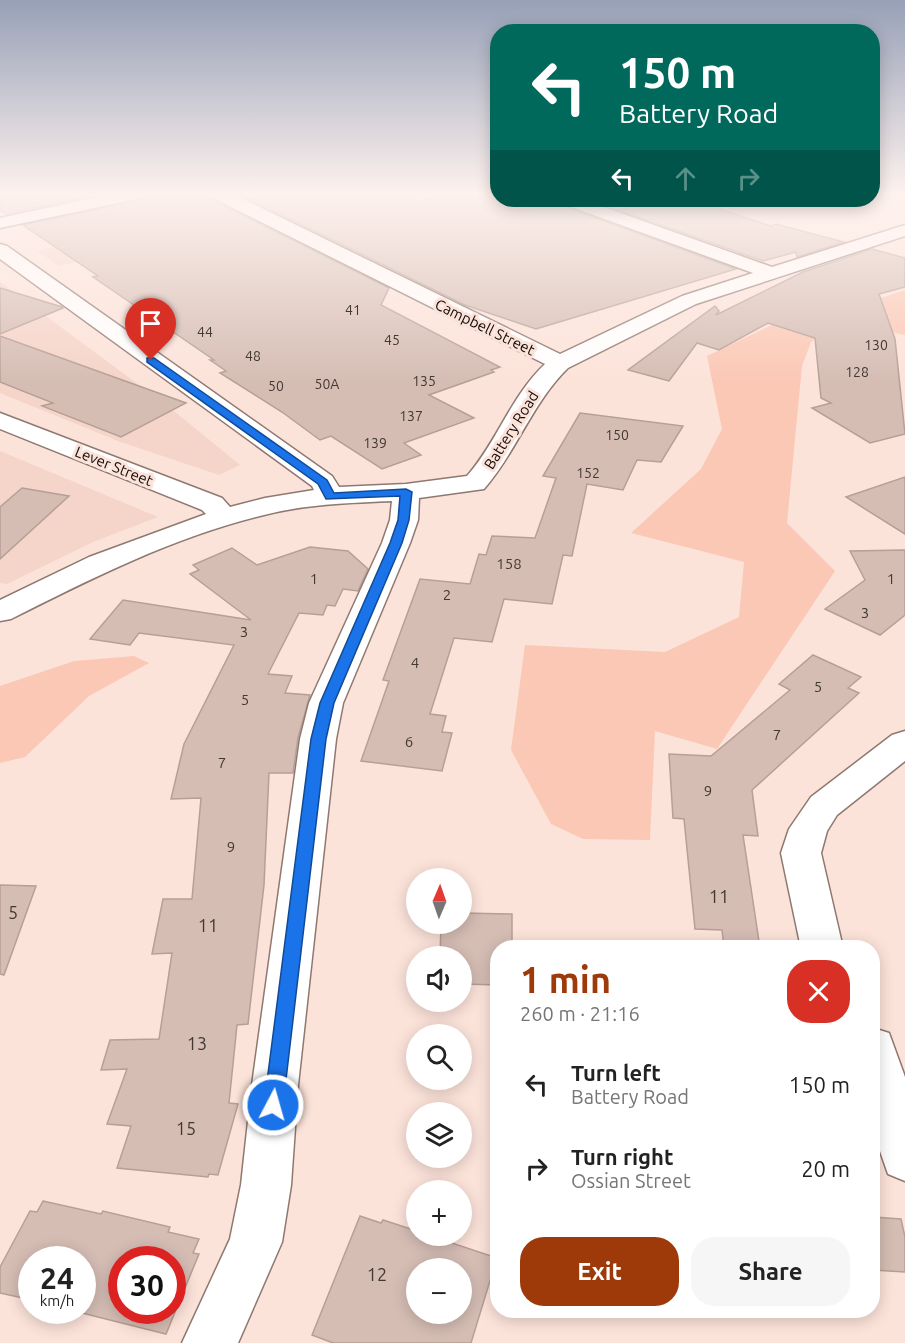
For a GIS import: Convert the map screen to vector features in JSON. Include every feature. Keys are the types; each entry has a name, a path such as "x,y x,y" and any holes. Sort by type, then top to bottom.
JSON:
{"street":[{"path":"8,256 323,482 330,496"},
{"name":"Campbell Street","path":"343,256 560,363"},
{"path":"723,256 771,273"},
{"name":"Battery Road","path":"0,612 99,563 224,518 265,506 330,496 406,492 475,483 491,465 510,428 543,379 560,363 689,300 825,256"},
{"name":"Lever Street","path":"0,420 212,504 224,518"},
{"path":"210,1343 258,1231 266,1185 275,1085 318,739 324,712 396,543 404,520 406,492"},
{"path":"820,940 801,853 808,829 824,806 905,743"},
{"path":"880,1071 905,1158"}],"shaded area":[{"path":"44,256 104,256 59,266"},
{"path":"0,282 174,411 240,465 219,475 118,441 0,393"},
{"path":"905,290 905,335 887,331 819,336 811,342 802,366 787,523 835,571 717,749 655,731 650,840 583,839 551,824 511,750 525,645 665,652 739,617 744,562 631,533 701,469 722,429 707,356 776,323 837,313"},
{"path":"0,451 158,517 93,542 7,584 0,583"},
{"path":"134,656 149,663 89,696 25,757 0,763 0,686 74,661"}],"building":[{"path":"68,256 324,256 389,288 381,305 500,367 491,370 494,372 429,395 474,418 404,443 421,455 382,469 331,436 320,440 282,412 220,373 226,371 210,360 214,360 93,277 98,276"},
{"path":"365,256 699,256 736,269 536,329 465,305"},
{"path":"748,256 783,256 763,261"},
{"path":"852,256 896,256 905,258 905,287 879,294 895,339 905,434 870,443 812,408 831,403 821,398 815,338 768,323 719,350 697,343 669,381 628,370 715,306 719,311 716,315 803,272"},
{"path":"0,288 62,307 63,308 0,334"},
{"path":"0,336 186,403 121,437 42,406 53,403 0,382"},
{"path":"580,413 683,426 661,462 637,460 623,490 587,484 572,556 563,555 552,604 504,599 492,642 454,638 430,714 446,716 442,732 452,733 442,771 361,761 389,681 383,680 420,579 470,584 479,554 486,555 492,536 535,538 556,478 543,476"},
{"path":"905,477 905,534 846,497"},
{"path":"22,488 69,496 0,559 0,507"},
{"path":"310,547 348,551 368,569 358,591 343,589 335,606 327,605 323,615 299,613 268,674 292,676 285,693 310,695 298,738 293,773 269,773 264,885 248,1024 237,1025 229,1103 238,1104 218,1175 209,1174 208,1177 117,1168 131,1126 107,1124 127,1069 101,1070 110,1040 159,1039 172,953 152,954 163,899 192,899 201,798 171,799 184,744 234,645 139,633 130,645 90,639 123,600 251,620 190,574 199,570 193,565 232,548 257,565"},
{"path":"905,550 905,615 880,635 825,609 865,580 850,551"},
{"path":"813,655 861,677 848,688 859,693 752,790 758,836 743,835 759,940 723,940 722,930 695,929 684,819 673,818 669,754 711,756 790,690 779,684"},
{"path":"0,885 36,886 4,975 0,974"},
{"path":"472,913 512,914 512,940 490,940 490,985 472,984 472,946 440,946 441,934 472,934"},
{"path":"43,1201 101,1214 103,1211 170,1227 168,1232 199,1239 193,1253 199,1254 186,1286 186,1246 108,1246 108,1320 96,1316 96,1246 18,1246 18,1297 0,1293 0,1267 30,1211 37,1212"},
{"path":"360,1216 406,1227 406,1246 461,1246 490,1256 490,1281 471,1343 333,1343 312,1335"},
{"path":"880,1218 901,1219 905,1237 905,1272 880,1270"},
{"path":"126,1324 170,1324 166,1334"}],"route":[{"path":"151,360 323,482 330,496 406,492 404,520 396,543 327,703 318,739 273,1105"}]}
